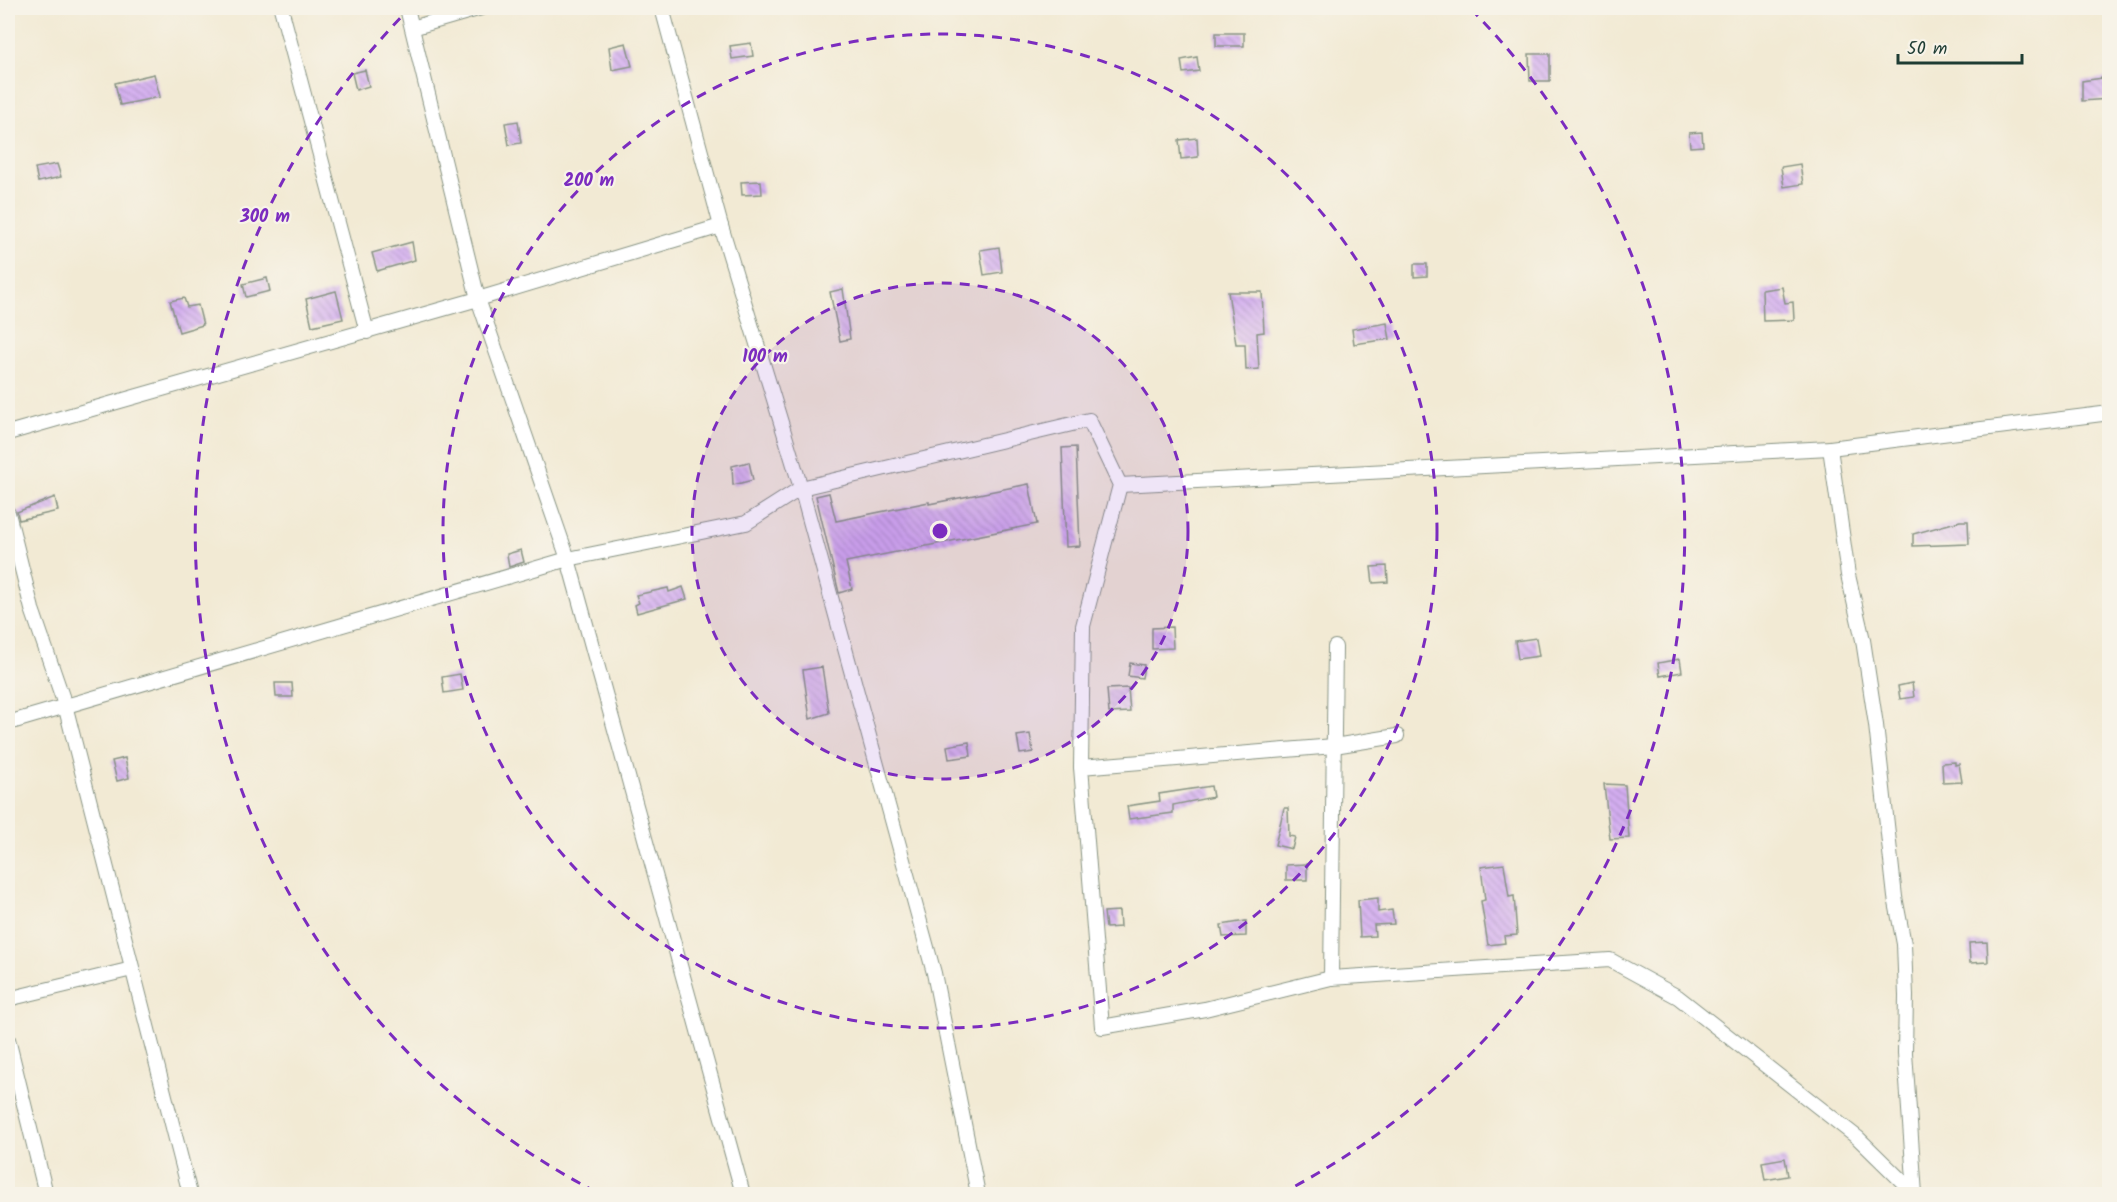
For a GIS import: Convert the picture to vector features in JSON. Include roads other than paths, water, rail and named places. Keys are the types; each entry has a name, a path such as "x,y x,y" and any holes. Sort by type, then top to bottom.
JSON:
{"street":[{"path":"281,8 367,332"},
{"path":"407,8 478,299 568,560 743,1194"},
{"path":"412,28 481,8"},
{"path":"662,8 721,226 801,488 934,973 978,1194"},
{"path":"8,433 367,332 721,226"},
{"path":"1120,485 1830,448 2109,413"},
{"path":"8,723 568,560 746,522 801,488 1089,420 1120,485 1083,626 1081,767 1102,1027 1205,1009 1331,978 1610,960 1678,997 1858,1138 1915,1194"},
{"path":"1830,448 1848,575 1863,640 1873,704 1896,897 1905,944 1905,1053 1915,1194"},
{"path":"8,513 32,609 64,705 190,1194"},
{"path":"1331,978 1335,647"},
{"path":"1081,767 1334,746 1397,736"},
{"path":"8,999 132,969"},
{"path":"8,1038 46,1194"}]}
